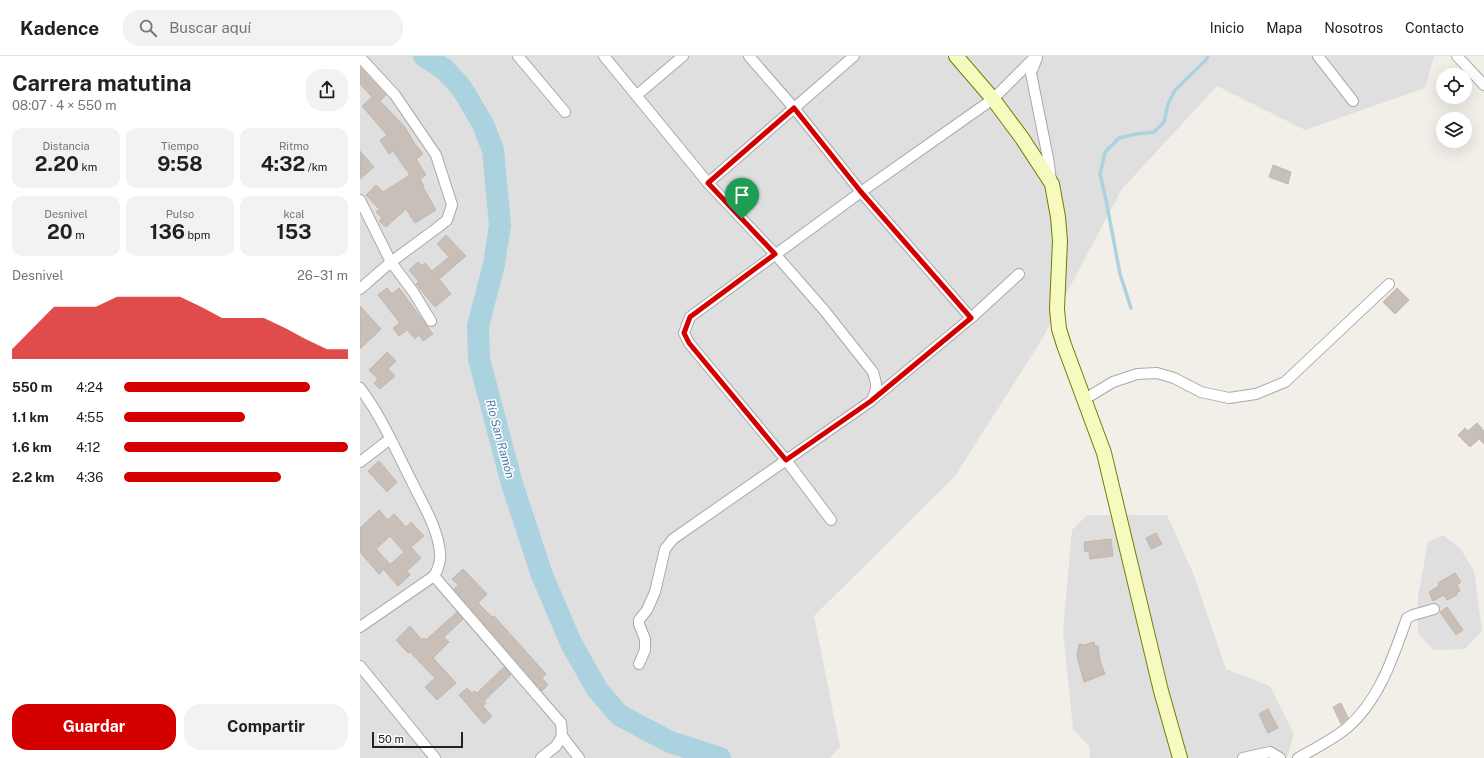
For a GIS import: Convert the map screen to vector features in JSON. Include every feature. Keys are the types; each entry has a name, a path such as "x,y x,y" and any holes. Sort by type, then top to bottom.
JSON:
{"main road":[{"path":"956,56 993,99 1022,138 1052,184 1058,217 1060,241 1057,309 1059,329 1104,453 1161,691 1180,758"}],"street":[{"path":"518,56 565,112"},
{"path":"604,56 708,183 775,254 824,310 873,372 876,382 876,392 871,401"},
{"path":"637,95 683,56"},
{"path":"749,56 794,108 861,192 971,318"},
{"path":"708,183 854,56"},
{"path":"831,520 786,460 689,343 684,333 690,317 861,192 993,99 1037,56"},
{"path":"1037,56 1031,73 1052,184"},
{"path":"1318,56 1353,101"},
{"path":"1457,56 1484,84"},
{"path":"360,57 395,95 436,155 452,205 447,220 391,262 360,289"},
{"path":"360,200 391,262 414,293 431,321"},
{"path":"639,664 645,650 644,638 639,624 640,620 647,610 655,592 665,549 673,539 871,401 971,318 1019,274"},
{"path":"1085,399 1112,382 1136,374 1157,373 1174,378 1201,392 1222,397 1229,398 1256,394 1285,382 1389,284"},
{"path":"360,388 369,400 390,439 436,531 441,554 437,571 434,576 360,628"},
{"path":"360,462 390,439"},
{"path":"434,576 561,724 562,736 579,758"},
{"path":"1298,758 1347,727 1371,701 1389,666 1407,618 1434,610"},
{"path":"360,666 435,758"},
{"path":"541,758 556,746 562,736"},
{"path":"1243,758 1270,752 1280,758"}],"shaded area":[{"path":"360,56 1434,56 1425,88 1305,130 1217,86 1122,189 1041,341 955,476 814,616 840,747 830,758 360,758"},
{"path":"1087,515 1167,515 1193,573 1226,669 1270,686 1294,734 1287,758 1090,758 1089,746 1073,729 1063,631 1072,530"},
{"path":"1443,535 1460,548 1474,571 1482,631 1465,649 1434,650 1418,634 1418,596 1428,542"}],"building":[{"path":"360,67 386,95 380,101 405,127 416,146 423,154 416,159 426,175 420,179 436,210 415,223 406,209 386,227 379,221 382,218 376,212 379,209 366,195 376,185 383,192 410,175 393,151 389,154 380,140 387,135 362,106 372,97 360,84"},
{"path":"360,151 374,167 360,179"},
{"path":"1273,165 1291,172 1288,184 1269,177"},
{"path":"446,235 466,256 439,279 451,294 435,307 416,284 419,282 409,270 418,262 421,266 425,263 432,271 449,257 437,244"},
{"path":"387,288 392,294 399,288 433,334 423,341 419,335 415,339 407,330 399,336 393,328 400,323 378,295"},
{"path":"1397,288 1409,300 1395,314 1383,302"},
{"path":"360,306 381,329 360,349"},
{"path":"387,352 396,361 388,369 395,376 380,389 374,383 378,379 369,370"},
{"path":"1477,423 1484,431 1484,444 1479,439 1470,447 1458,435 1465,428 1468,431"},
{"path":"379,461 397,482 387,492 368,471"},
{"path":"379,510 388,520 394,514 406,527 411,522 424,536 411,547 421,558 407,571 410,575 398,586 384,570 404,552 390,536 376,549 390,564 379,574 360,552 360,528"},
{"path":"1156,533 1162,544 1151,549 1146,538"},
{"path":"1111,539 1113,556 1090,559 1089,551 1085,552 1084,542"},
{"path":"463,569 487,594 478,603 492,617 494,616 546,674 542,678 548,685 542,691 454,589 458,585 452,579"},
{"path":"1455,573 1461,582 1457,585 1460,591 1456,593 1457,595 1447,600 1444,595 1433,601 1429,592 1439,586 1438,583"},
{"path":"1447,607 1463,630 1456,635 1440,612"},
{"path":"457,612 463,619 444,637 449,642 433,658 456,683 437,700 425,687 435,678 396,640 410,626 422,640 424,638 426,640"},
{"path":"1094,642 1095,646 1098,646 1100,661 1105,674 1084,682 1077,656 1079,644 1084,645"},
{"path":"504,667 511,675 484,701 486,703 483,706 492,716 484,724 459,695 467,688 472,693 474,691 477,693"},
{"path":"1341,703 1348,718 1341,724 1333,707"},
{"path":"1268,709 1278,728 1268,733 1259,714"}],"waterway":[{"name":"Río San Ramón","path":"424,56 444,69 461,87 483,124 493,150 500,225 494,264 478,326 479,359 512,484 542,575 571,643 597,689 619,715 670,742 720,758"},
{"path":"1131,308 1120,274 1100,174 1105,152 1119,138 1154,132 1164,122 1168,104 1175,90 1206,60 1208,56"}],"route":[{"path":"794,108 861,192 971,318 871,401 786,460 689,343 684,333 690,317 775,254 742,219 708,183 794,108"}]}
